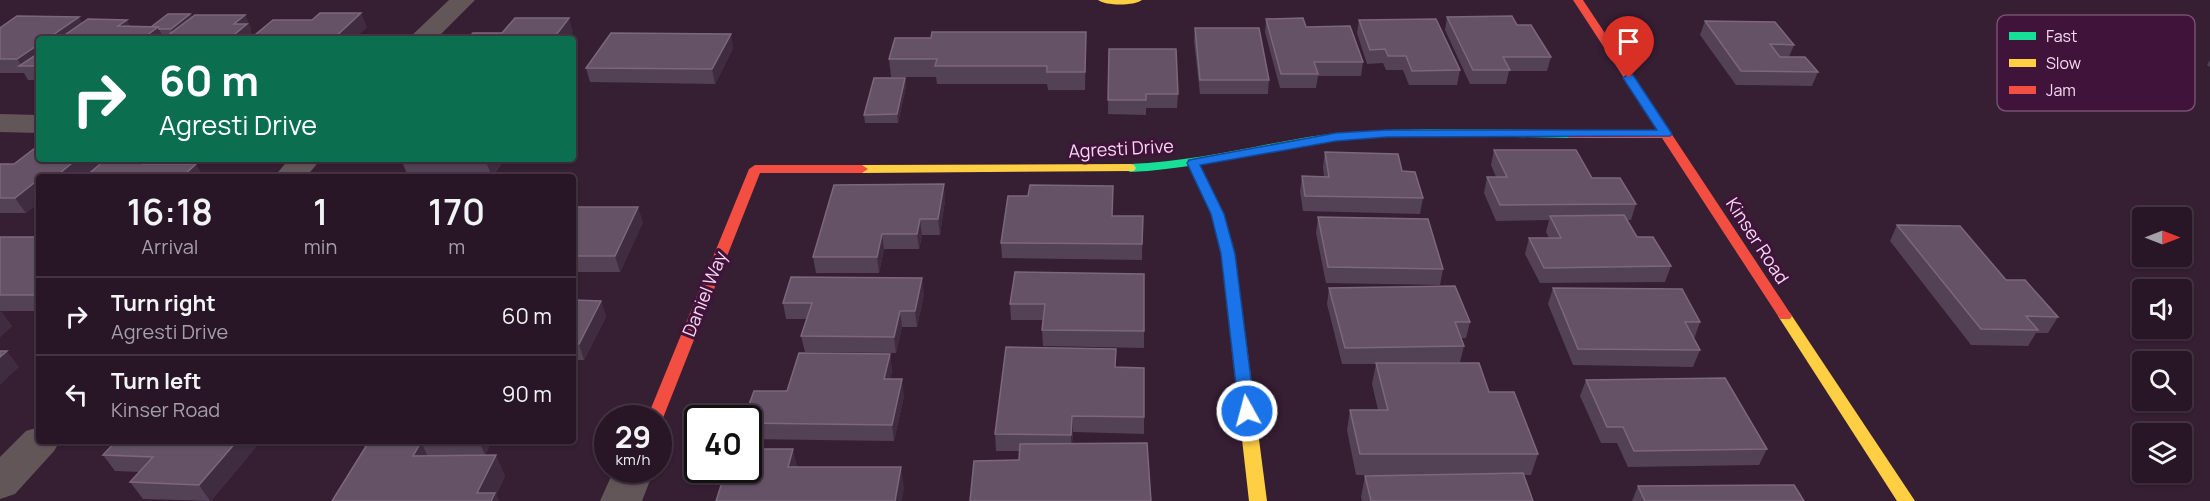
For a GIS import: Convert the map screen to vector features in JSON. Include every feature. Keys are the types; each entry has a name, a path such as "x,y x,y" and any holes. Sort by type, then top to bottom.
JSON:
{"street":[{"path":"423,36 463,0"},
{"path":"1103,0 1138,0"},
{"name":"Kinser Road","path":"1578,0 1906,501"},
{"path":"0,123 36,124"},
{"name":"Agresti Drive","path":"755,169 1089,170 1193,163 1336,137 1376,134 1666,134"},
{"path":"292,174 303,162"},
{"path":"1193,163 1218,214 1228,254 1258,501"},
{"name":"Daniel Way","path":"660,405 755,169"},
{"path":"0,483 37,444"},
{"path":"621,501 629,483"}],"building":[{"path":"320,13 361,13 336,36 254,36 273,20 312,20"},
{"path":"168,14 190,14 171,29 151,27"},
{"path":"195,15 245,15 234,24 247,24 233,36 167,36"},
{"path":"17,16 79,17 51,36 36,36 36,46 17,59 0,59 0,28"},
{"path":"1512,16 1517,25 1531,25 1551,57 1503,57 1510,70 1473,70 1447,17"},
{"path":"515,18 569,18 555,36 470,36 473,33 502,33"},
{"path":"1303,18 1306,27 1350,26 1363,62 1314,62 1318,74 1281,74 1266,19"},
{"path":"88,19 127,20 118,26 158,27 146,36 63,36"},
{"path":"1436,19 1460,70 1412,71 1406,56 1388,56 1385,49 1370,50 1359,20"},
{"path":"1705,21 1775,22 1794,45 1770,44 1780,57 1805,57 1818,72 1741,71"},
{"path":"1195,28 1259,28 1269,80 1200,80"},
{"path":"932,32 1086,32 1085,72 1047,72 1047,66 935,66 937,59 889,59 895,38 931,38"},
{"path":"611,33 731,34 712,69 586,68"},
{"path":"1109,49 1176,49 1178,94 1146,94 1146,100 1108,100"},
{"path":"36,55 36,66 19,66"},
{"path":"874,78 905,78 897,114 864,115"},
{"path":"36,147 36,162 73,162 59,174 36,174 36,181 15,198 0,198 0,164 14,164"},
{"path":"1494,150 1576,150 1592,178 1620,178 1636,204 1500,205 1487,177 1507,177"},
{"path":"1325,152 1398,154 1402,171 1415,172 1423,198 1305,196 1302,176 1329,177"},
{"path":"102,162 196,164 185,174 88,174"},
{"path":"944,184 938,219 920,219 917,234 882,234 877,257 813,257 834,185"},
{"path":"1030,185 1113,186 1112,216 1143,216 1142,244 1001,243 1008,196 1028,196"},
{"path":"576,207 638,207 615,256 576,256"},
{"path":"1624,215 1637,237 1653,237 1671,266 1544,268 1529,238 1561,238 1550,216"},
{"path":"1318,217 1428,219 1443,269 1328,267"},
{"path":"1897,225 1960,226 2006,280 2025,280 2058,317 2026,316 2038,330 1981,329"},
{"path":"0,237 36,237 36,295 0,295"},
{"path":"1015,272 1144,274 1144,331 1042,330 1045,304 1010,304"},
{"path":"791,277 922,278 915,311 900,311 894,337 801,336 812,303 783,303"},
{"path":"1455,286 1470,322 1455,322 1464,346 1345,348 1329,288"},
{"path":"1553,288 1682,289 1700,322 1685,322 1700,350 1578,349"},
{"path":"576,300 601,301 579,344 576,344"},
{"path":"1006,347 1116,349 1115,367 1144,368 1144,417 1072,416 1071,435 995,434"},
{"path":"799,353 890,354 884,379 902,379 892,425 762,423 762,405 749,405 754,391 787,391"},
{"path":"1376,363 1479,363 1489,392 1514,392 1538,454 1360,454 1350,410 1388,410"},
{"path":"1725,378 1767,449 1634,451 1623,427 1607,427 1586,380"},
{"path":"1147,443 1151,501 970,501 974,461 1019,460 1020,444"},
{"path":"113,444 234,444 199,485 130,482 153,457 103,455"},
{"path":"367,444 420,444 413,456 496,455 477,493 495,493 491,501 332,501"},
{"path":"762,449 793,449 788,467 901,467 895,501 716,501 722,483 762,483"},
{"path":"1523,473 1533,501 1371,501 1365,476"},
{"path":"1794,485 1804,501 1645,501 1638,486"}],"traffic: fast":[{"path":"1130,168 1182,164 1337,137 1424,133 1569,134"}],"traffic: slow":[{"path":"1103,0 1137,0"},
{"path":"1193,163 1218,214 1228,254 1258,501"},
{"path":"862,169 1130,168"},
{"path":"1785,316 1906,501"}],"traffic: jam":[{"path":"1578,0 1785,316"},
{"path":"1569,134 1666,134"},
{"path":"660,405 755,169 862,169"}],"route":[{"path":"1247,411 1228,254 1218,214 1193,163 1336,137 1386,134 1666,134 1629,78"}]}
